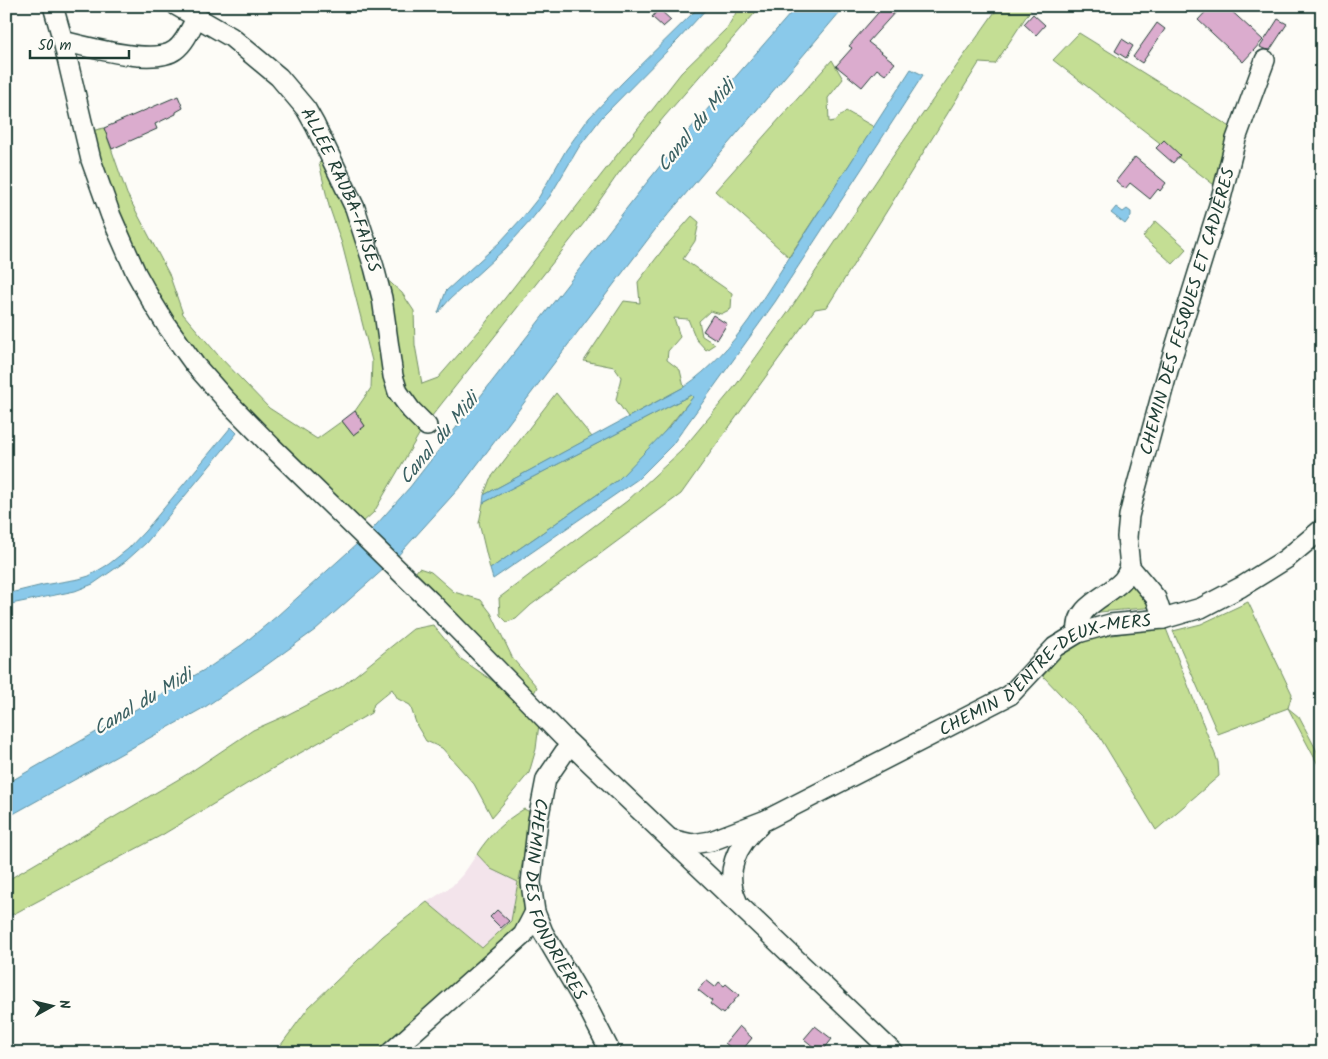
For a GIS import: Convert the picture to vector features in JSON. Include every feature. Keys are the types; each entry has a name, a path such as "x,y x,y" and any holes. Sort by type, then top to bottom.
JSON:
{"street":[{"path":"53,6 84,133 100,187 123,245 155,307 195,365 226,400 570,744 894,1053"},
{"name":"ALLÉE RAUBA-FAÏSES","path":"177,6 231,37 279,77 306,109 355,208 382,298 393,376 398,392 411,410 427,426"},
{"path":"63,41 107,51 161,56 175,51 184,40 196,18"},
{"name":"CHEMIN DES FESQUES ET CADIÈRES","path":"1130,567 1127,537 1138,482 1169,367 1220,202 1236,139 1265,60"},
{"name":"CHEMIN D'ENTRE-DEUX-MERS","path":"670,839 692,844 711,841 766,820 1010,695 1055,647 1078,633 1110,624 1162,619 1200,608 1241,587 1286,559 1322,529"},
{"path":"1078,633 1077,625 1081,613 1124,580 1130,567 1156,598 1162,619"},
{"name":"CHEMIN DES FONDRIÈRES","path":"570,744 546,779 538,820 531,883 535,912 543,932 590,1012 611,1053"},
{"name":"CHEMIN D'ENTRE-DEUX-MERS","path":"735,833 718,844 707,858 705,872 714,874 726,868 749,835 766,820"},
{"name":"CHEMIN D'ENTRE-DEUX-MERS","path":"736,901 732,890 732,874 737,854"},
{"path":"390,1053 523,935 535,912"}],"shaded area":[{"path":"477,854 491,869 518,882 511,921 482,948 427,902 452,886"}],"green space":[{"path":"740,6 761,6 664,117 618,174 584,223 424,426 374,512 362,523 232,396 193,349 160,296 131,241 108,185 91,131 104,128 127,194 169,274 183,314 218,355 269,408 317,439 342,421 353,435 365,426 355,411 371,388 372,361 319,163 327,155 374,268 402,293 414,311 415,345 422,384 438,378 480,330 681,73 727,28"},
{"path":"999,6 1033,6 995,64 979,63 827,307 815,309 681,494 531,605 516,619 507,622 500,615 499,598 627,501 681,451 736,385 789,311 891,159"},
{"path":"1079,33 1232,128 1218,188 1053,60"},
{"path":"832,60 843,79 828,98 829,122 835,121 846,111 874,127 789,257 715,191"},
{"path":"692,216 699,222 695,241 683,259 732,293 731,309 721,314 710,311 699,321 702,336 715,344 706,350 696,339 688,319 674,318 680,337 668,351 667,360 680,370 684,387 628,417 616,400 621,377 614,367 584,361 624,301 640,303 638,282"},
{"path":"1156,221 1187,249 1173,264 1143,237"},
{"path":"556,393 592,437 484,495 490,479"},
{"path":"691,395 693,397 656,442 618,480 490,569 479,523 483,503"},
{"path":"419,568 431,572 454,592 481,600 491,613 513,659 537,687 533,695 415,573"},
{"path":"1139,585 1156,607 1088,613 1124,587"},
{"path":"1248,602 1292,694 1288,708 1218,734 1173,631 1201,624"},
{"path":"433,625 461,659 506,690 539,724 536,749 529,773 492,817 474,784 442,748 426,741 417,726 410,705 398,699 392,689 374,704 371,713 270,770 162,835 6,918 6,881 189,773 253,730 341,687 413,629"},
{"path":"1165,626 1218,762 1219,776 1156,830 1098,734 1043,676 1066,650 1084,640"},
{"path":"1288,708 1299,717 1319,755 1322,754 1322,772"},
{"path":"524,809 532,813 519,880 524,875 526,910 523,927 383,1053 275,1053 309,1007 383,936 427,902 482,948 511,921 518,882 491,869 477,854 498,828"},
{"path":"1249,1047 1300,1052 1300,1053 1248,1053"}],"water":[{"path":"700,6 709,6 602,117 579,147 550,196 531,220 506,248 450,299 438,313 446,291 500,242 539,197 566,150 589,118"},
{"name":"Canal du Midi","path":"797,6 845,6 655,230 461,486 394,560 315,630 205,707 6,818 6,784 211,666 243,644 368,534 410,487 685,135"},
{"path":"911,69 923,75 775,302 672,445 638,479 493,579 490,569 618,480 672,424 693,397 691,395 483,503 484,495 684,387 711,364 727,348 749,320"},
{"path":"1116,207 1123,212 1127,209 1131,212 1131,216 1125,224 1111,213"},
{"path":"231,427 237,433 146,543 126,561 93,584 75,591 6,605 6,594 89,576 109,564 128,549"}],"building":[{"path":"884,6 890,6 896,11 868,42 895,63 885,75 877,69 862,87 836,66 852,48 849,46"},
{"path":"1211,6 1226,6 1263,40 1243,62 1198,20"},
{"path":"659,9 671,20 663,27 652,17"},
{"path":"1033,14 1045,25 1036,35 1024,24"},
{"path":"1278,19 1287,24 1270,50 1260,47"},
{"path":"1157,23 1165,29 1142,63 1133,57"},
{"path":"1122,39 1133,46 1126,58 1115,51"},
{"path":"178,96 183,108 176,112 176,114 155,124 157,129 112,149 104,128"},
{"path":"1164,140 1180,155 1173,163 1156,148"},
{"path":"1135,157 1166,183 1150,199 1130,183 1125,189 1116,181"},
{"path":"713,315 727,324 717,340 703,331"},
{"path":"355,411 365,426 353,435 342,421"},
{"path":"497,910 509,921 501,928 490,917"},
{"path":"706,980 715,987 719,982 724,986 726,984 739,995 723,1014 710,1004 712,1001 698,990"},
{"path":"739,1026 752,1038 740,1053 737,1053 725,1043"},
{"path":"815,1026 832,1039 821,1053 804,1039"}]}
